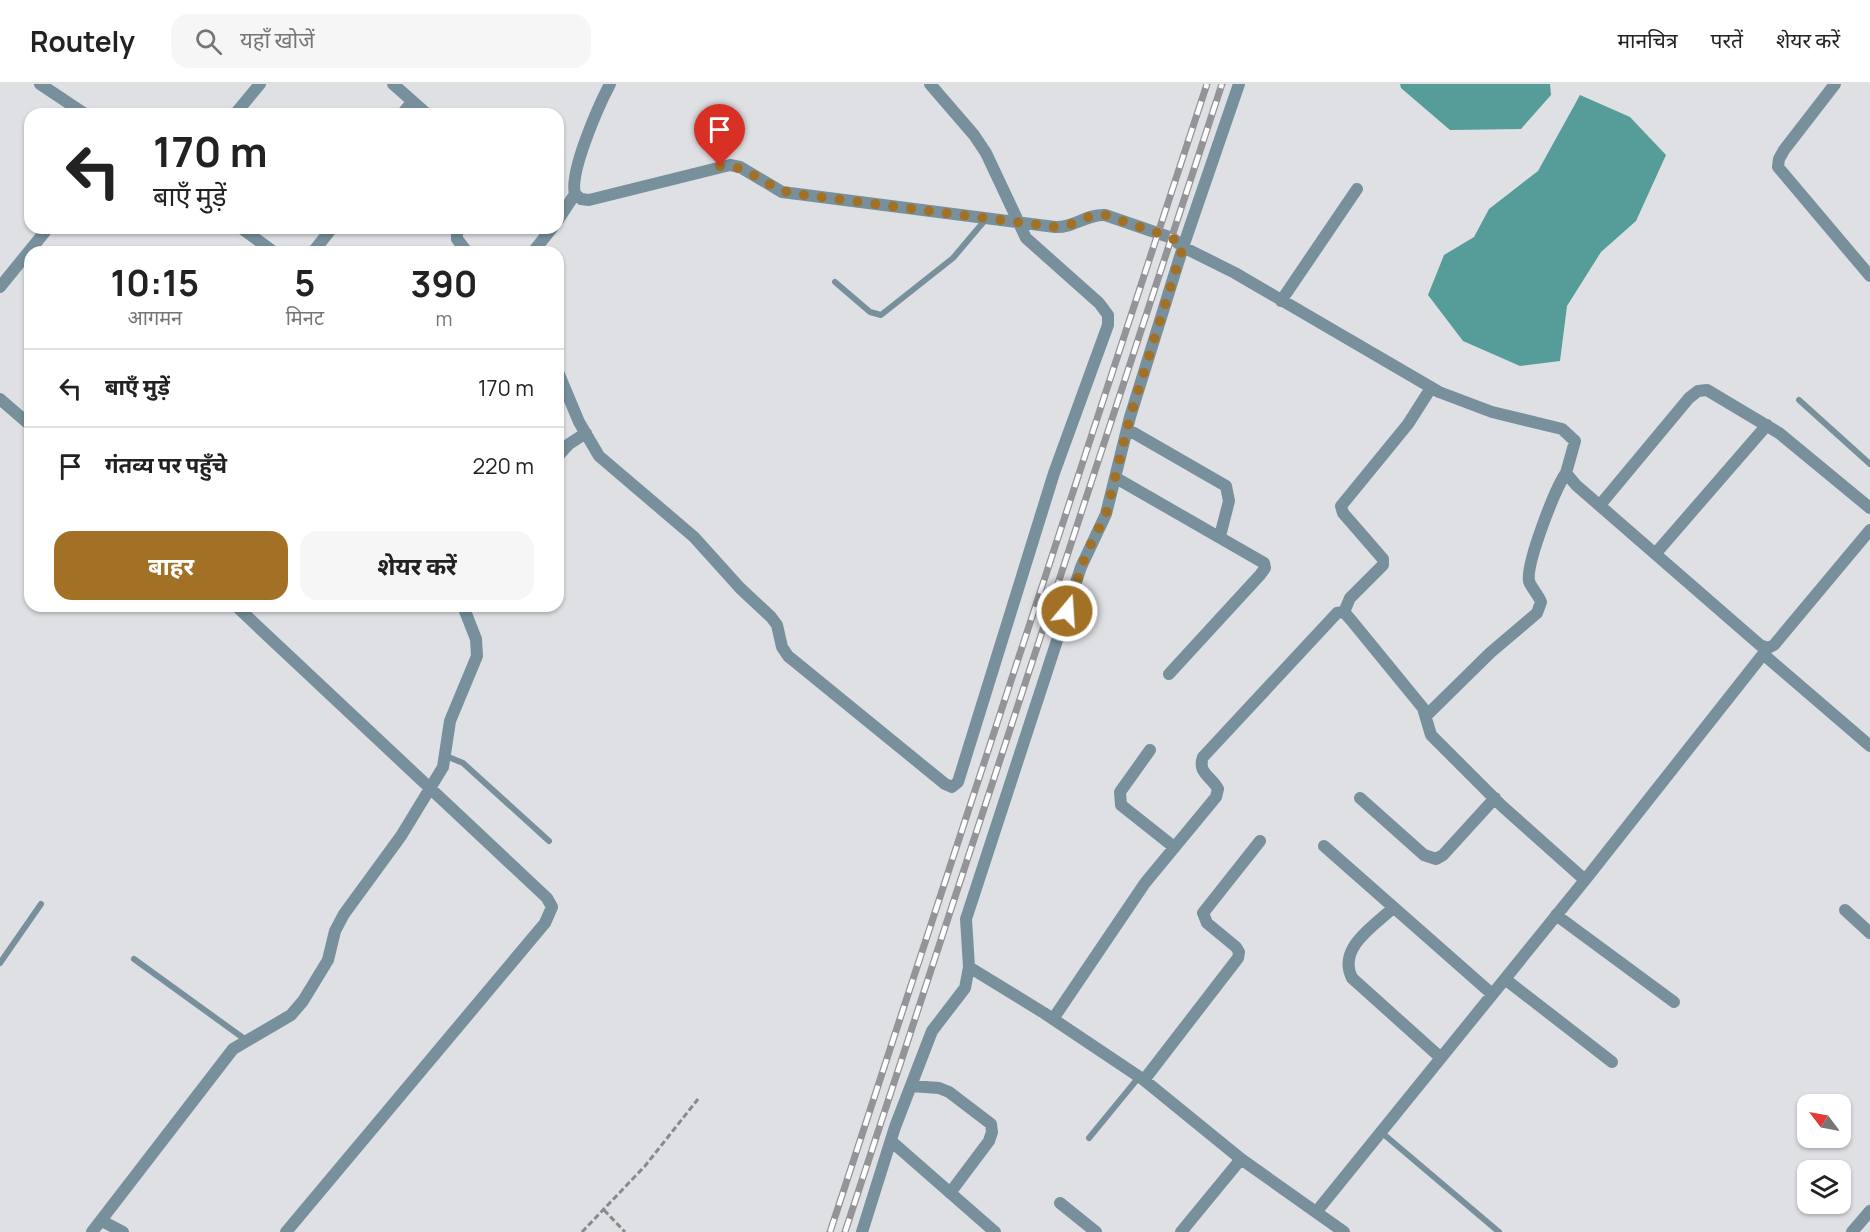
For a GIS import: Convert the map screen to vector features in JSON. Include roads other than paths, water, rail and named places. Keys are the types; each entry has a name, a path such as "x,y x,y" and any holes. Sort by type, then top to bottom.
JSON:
{"street":[{"path":"40,84 76,108"},
{"path":"239,108 260,84"},
{"path":"393,84 420,108"},
{"path":"564,211 575,194 574,179 598,105 610,84"},
{"path":"564,385 586,434 606,464 694,537 740,588 771,617 777,625 782,646 788,656 952,788 958,782 1010,623 1054,473 1108,326 1106,310 1032,245 1017,222 986,153 967,126 930,84"},
{"path":"862,1232 891,1141 937,1022 965,988 969,967 966,919 1081,567 1106,514 1127,429 1183,247 1239,84"},
{"path":"1835,84 1784,150 1778,167 1870,276"},
{"path":"407,108 412,102"},
{"path":"575,194 581,199 589,200 730,165 740,167 782,192 1067,228 1095,214 1105,215 1172,238 1183,247 1431,388 1492,412 1562,429 1575,441 1566,473 1551,499 1530,573 1532,587 1541,602 1537,613 1490,653 1427,715"},
{"path":"1281,301 1357,189"},
{"path":"33,246 43,234"},
{"path":"249,234 266,246"},
{"path":"318,246 327,234"},
{"path":"538,246 547,234"},
{"path":"0,287 24,258"},
{"path":"1344,612 1350,598 1383,566 1383,559 1343,513 1341,506 1408,424 1431,388"},
{"path":"1600,505 1689,398 1698,391 1707,390 1767,425 1870,508"},
{"path":"0,399 24,420"},
{"path":"1656,553 1767,425"},
{"path":"1127,429 1226,486 1229,501 1220,536"},
{"path":"564,449 586,434"},
{"path":"1566,473 1870,746"},
{"path":"1116,478 1260,558 1265,568 1169,674"},
{"path":"1317,1212 1585,880 1765,651 1774,645 1870,530"},
{"path":"242,612 547,898 552,907 550,915 286,1232"},
{"path":"92,1232 233,1049 291,1015 303,1001 328,960 335,931 344,914 430,790 443,767 450,721 477,656 476,639 465,612"},
{"path":"1344,612 1427,715 1431,735 1495,798 1585,880"},
{"path":"1053,1020 1145,883 1216,797 1218,789 1202,772 1203,758 1329,619 1337,613 1344,612"},
{"path":"1150,750 1120,792 1119,799 1121,804 1174,847"},
{"path":"1360,798 1424,855 1436,860 1495,798"},
{"path":"1142,1079 1238,958 1239,952 1236,947 1207,923 1203,913 1260,841"},
{"path":"1323,846 1492,994"},
{"path":"1393,908 1352,948 1348,959 1348,970 1352,978 1441,1058"},
{"path":"1845,910 1870,933"},
{"path":"1556,915 1674,1002"},
{"path":"969,967 1142,1079 1241,1159 1344,1232"},
{"path":"1505,979 1612,1062"},
{"path":"911,1086 939,1088 949,1092 991,1124 992,1132 989,1141 950,1193"},
{"path":"891,1141 995,1232"},
{"path":"1181,1232 1241,1159"},
{"path":"1060,1203 1096,1232"},
{"path":"1852,1232 1870,1211"},
{"path":"102,1221 123,1232"}],"lane":[{"path":"835,282 870,312 881,315 953,258 987,218"},
{"path":"1799,400 1870,464"},
{"path":"446,756 463,763 549,841"},
{"path":"0,963 41,904"},
{"path":"134,959 246,1040"},
{"path":"1089,1138 1142,1079"},
{"path":"1381,1132 1498,1232"}],"water":[{"path":"1400,84 1550,84 1551,95 1521,129 1450,130 1401,88"},
{"path":"1580,95 1630,117 1666,155 1636,221 1601,252 1567,306 1560,361 1520,366 1463,341 1428,295 1444,255 1474,237 1489,209 1538,171"}],"railway":[{"path":"830,1232 1207,84"},
{"path":"845,1232 1222,84"}]}
